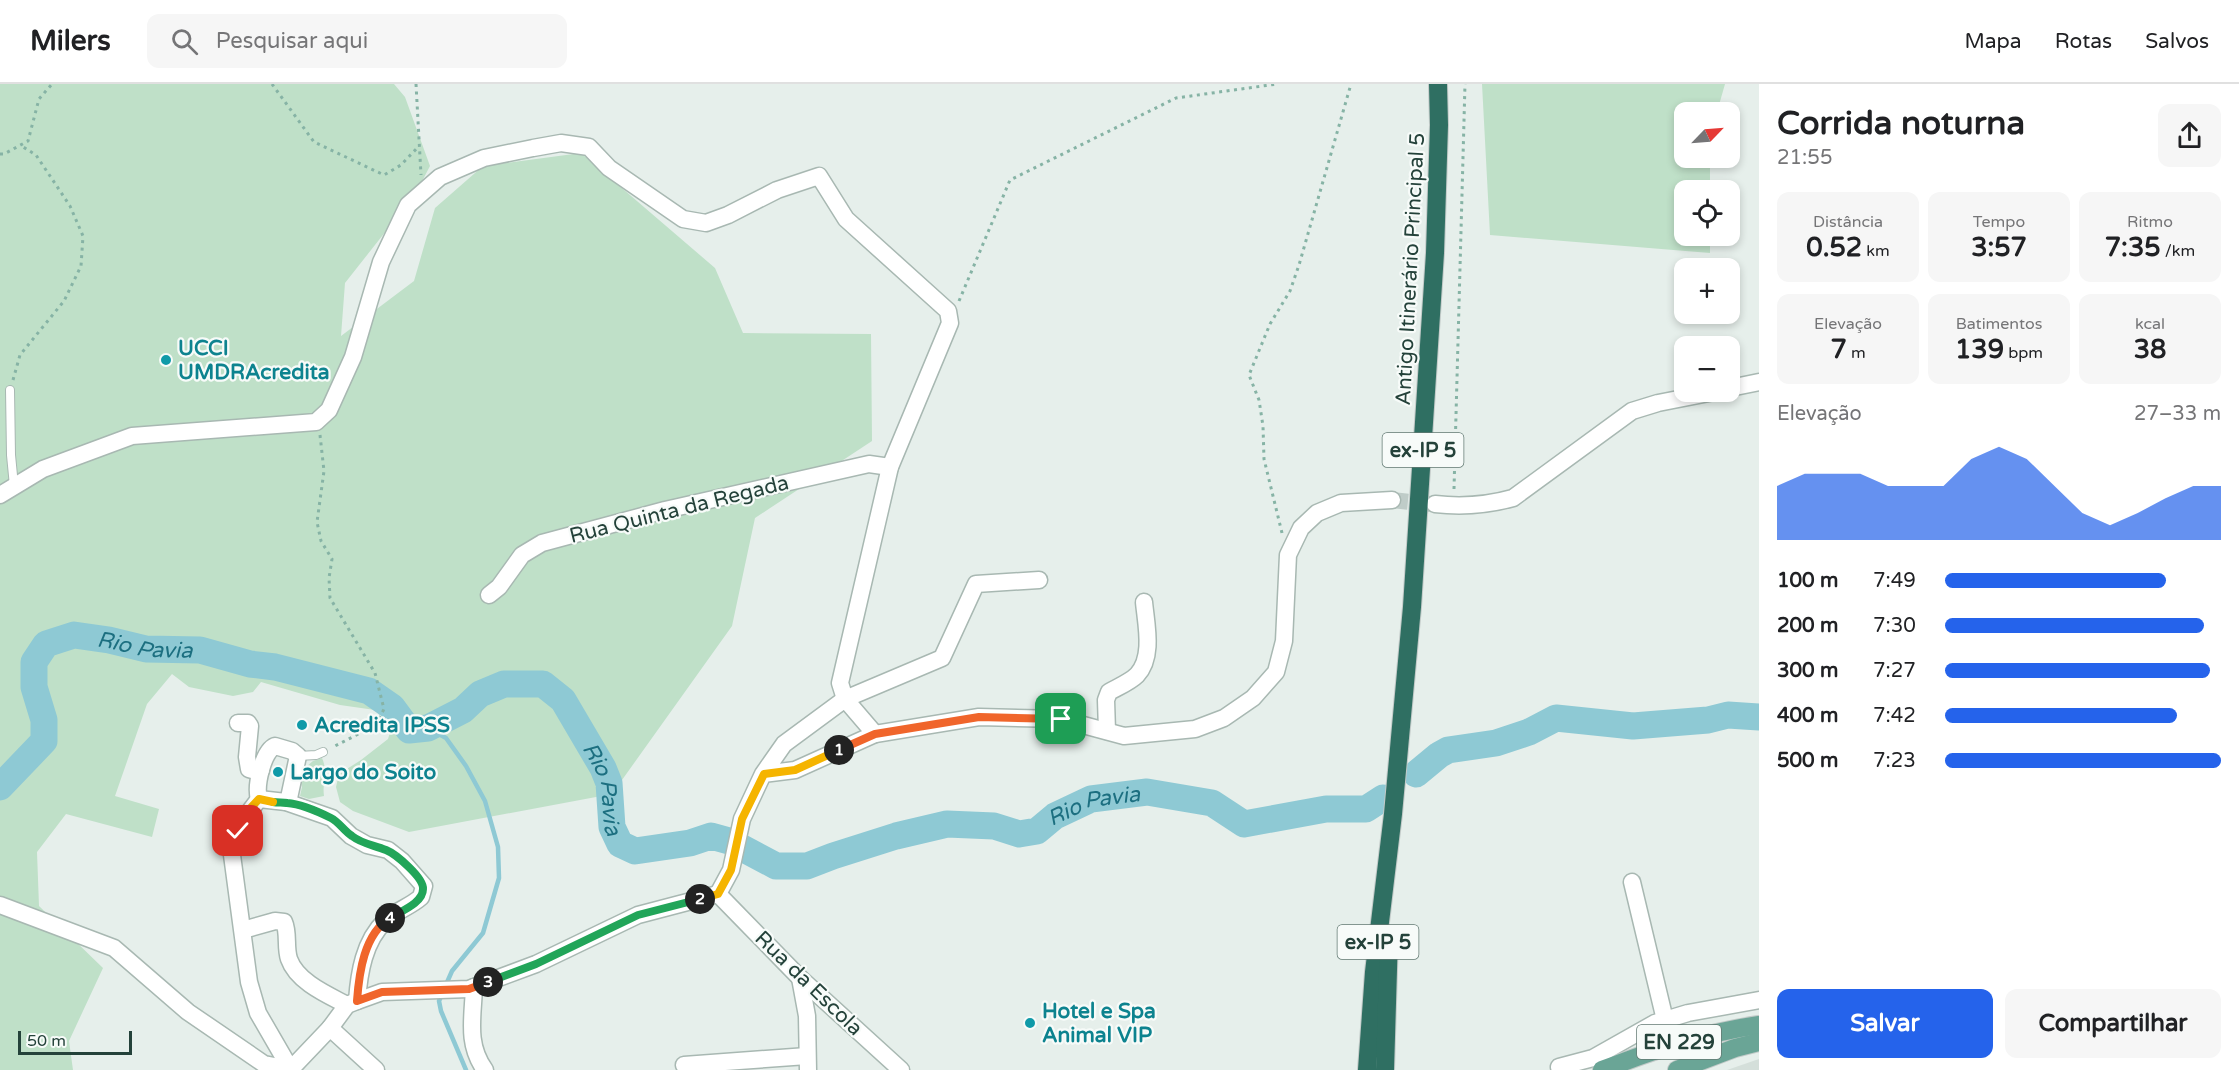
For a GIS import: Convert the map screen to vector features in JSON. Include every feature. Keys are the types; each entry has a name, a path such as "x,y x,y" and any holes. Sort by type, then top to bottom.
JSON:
{"highway":[{"name":"Antigo Itinerário Principal 5","path":"1367,1070 1374,972 1393,814 1412,607 1435,253 1438,84"},
{"name":"Antigo Itinerário Principal 5","path":"1385,1070 1393,814"}],"main road":[{"name":"EN 229","path":"1602,1070 1673,1044 1725,1030 1759,1024"},
{"name":"EN 229","path":"1677,1070 1759,1042"}],"street":[{"path":"7,491 43,469 132,436 316,422 329,410 352,357 381,262 408,205 440,177 484,158 561,143 589,147 609,168 683,219 706,223 728,215 777,190 819,176 846,219 948,311 950,323 890,467 840,683 845,699 875,734"},
{"path":"1740,386 1759,382"},
{"path":"1435,504 1453,506 1496,503 1513,498 1632,411 1674,400"},
{"name":"Rua Quinta da Regada","path":"489,596 499,587 522,555 542,543 665,510 869,464 890,467"},
{"path":"764,774 795,770 875,734 979,717 1061,719 1124,736 1195,729 1224,718 1253,698 1276,672 1284,641 1288,555 1301,528 1317,513 1341,503 1392,500"},
{"path":"291,1070 352,1003 382,992 474,987 536,964 638,915 718,894 731,870 742,819 764,774 784,744 845,699 942,658 976,584 1039,580"},
{"path":"1107,731 1106,700 1109,692 1136,677 1143,666 1148,640 1144,602"},
{"path":"238,723 248,723 250,726 248,766 251,771 261,770"},
{"path":"259,799 257,792 261,770 271,747 275,746 292,751 298,756 289,798 286,802"},
{"path":"259,799 286,802 332,818 351,836 368,845 388,850 402,861 424,886 421,897 386,920 370,939 352,1003"},
{"path":"259,799 243,820 232,855 249,982 258,1013 291,1070"},
{"path":"1632,882 1665,1020"},
{"name":"Rua da Escola","path":"718,894 800,978 901,1070"},
{"path":"0,905 114,948 188,1012 264,1064 291,1070"},
{"path":"243,930 275,921 284,922 289,960 299,975 321,991 352,1003"},
{"path":"684,1065 807,1063 807,1016 800,978"},
{"path":"474,987 472,1045 484,1070"},
{"path":"1559,1067 1593,1058 1654,1023 1688,1012 1759,1000"},
{"path":"330,1028 376,1070"}],"lane":[{"path":"7,491 11,455 10,390"},
{"path":"298,756 316,755 323,752"}],"path":[{"path":"0,154 28,141 39,99 52,84"},
{"path":"272,84 314,142 384,175 401,165 419,146"},
{"path":"416,84 420,193"},
{"path":"948,311 958,304 1010,180 1176,98 1277,84"},
{"path":"1288,555 1264,459 1263,426 1258,400 1249,375 1270,324 1290,291 1299,266 1351,84"},
{"path":"1453,506 1465,84"},
{"path":"10,390 20,356 64,301 73,284 81,266 83,236 70,206 36,154 20,145"},
{"path":"316,422 321,436 324,471 316,522 321,541 332,560 328,578 330,598 375,673 384,709 376,724 323,752"}],"shaded area":[{"path":"1759,1059 1759,1070 1727,1070"}],"green space":[{"path":"0,84 394,84 405,97 430,166 401,221 386,231 345,283 341,336 414,281 435,208 483,166 581,153 715,268 743,333 871,334 872,441 755,518 732,626 612,794 409,832 353,811 340,802 336,787 339,774 388,739 392,726 375,710 340,705 261,682 253,692 233,696 189,687 172,674 147,704 115,796 159,809 152,837 66,814 37,852 39,906 103,968 69,1041 73,1070 0,1070"},
{"path":"1482,84 1725,84 1720,102 1674,102 1674,168 1710,168 1710,180 1674,180 1674,246 1710,246 1710,253 1490,235"},
{"path":"322,758 325,767 324,796 309,799 300,796 302,787 299,773 313,761"}],"waterway":[{"name":"Rio Pavia","path":"0,787 44,741 44,720 34,687 34,662 46,644 74,635 146,649 200,650 250,664 275,667 369,691 392,707 409,730 428,728 463,710 480,694 504,684 543,684 563,700 603,768 609,783 612,827 620,844 635,851 690,843 711,836 729,841 776,866 807,866 896,836 947,824 994,826 1019,834 1037,831 1055,816 1091,799 1147,792 1212,803 1244,824 1326,809 1366,809 1383,798"},
{"path":"1416,774 1448,750 1496,743 1529,732 1556,718 1633,726 1708,720 1728,715 1759,717"},
{"path":"428,728 446,738 466,766 485,801 498,847 499,878 483,933 452,971 445,987"},
{"path":"442,994 439,1001 441,1011 466,1070"}],"tunnel":[{"path":"1392,500 1430,504"}],"place":[{"name":"UCCI UMDRAcredita","path":"166,360"},
{"name":"Acredita IPSS","path":"302,725"},
{"name":"Largo do Soito","path":"278,772"},
{"name":"Hotel e Spa Animal VIP","path":"1030,1023"}],"route":[{"path":"238,831 246,813 259,799 286,802 332,818 351,836 368,845 388,850 420,880 424,886 421,897 386,920 370,939 358,976 357,1001 382,992 469,989 536,964 638,915 718,894 731,870 742,819 764,774 795,770 875,734 979,717 1061,719"}]}
